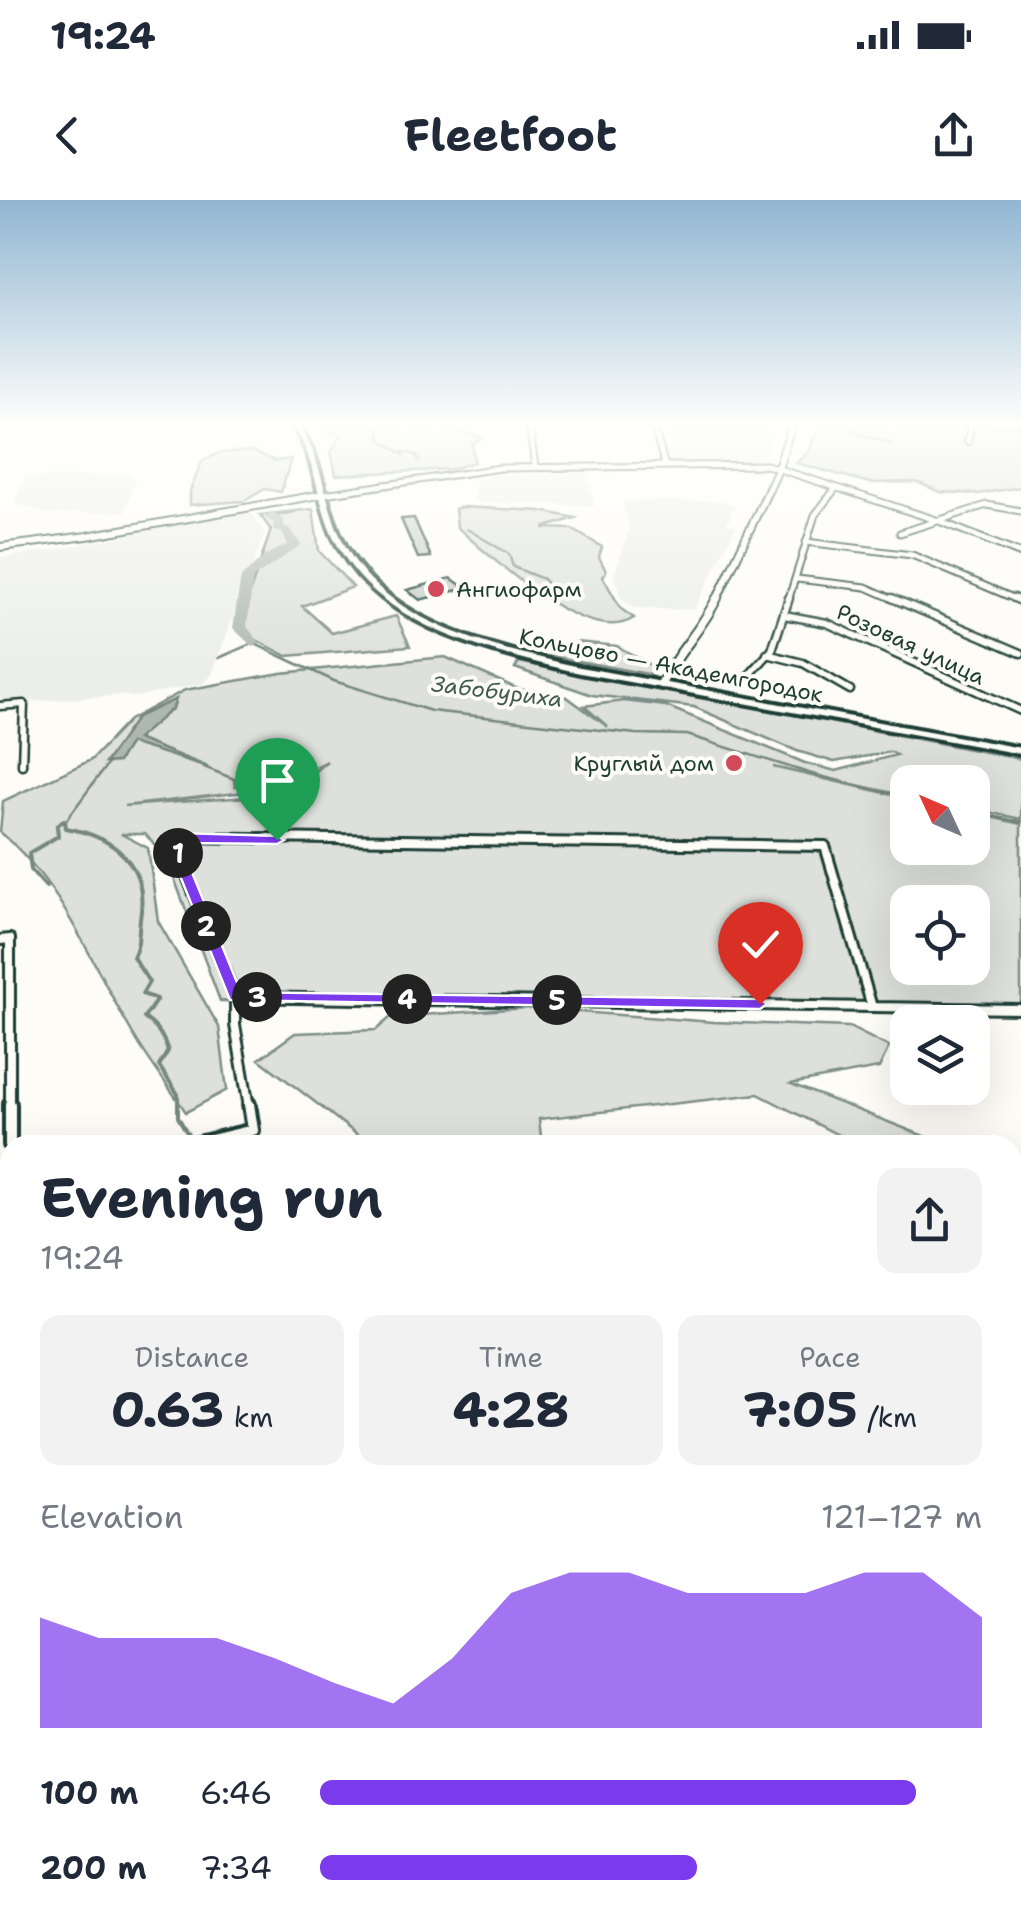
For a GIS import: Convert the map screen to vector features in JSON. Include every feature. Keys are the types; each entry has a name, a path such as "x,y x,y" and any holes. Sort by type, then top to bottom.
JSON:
{"main road":[{"name":"Кольцово — Академгородок","path":"327,506 353,568 398,604 426,620 534,659 1021,751"}],"street":[{"path":"0,547 259,506"},
{"path":"661,684 686,640 709,616 760,506"},
{"path":"744,680 768,654 797,578 796,570 815,515 822,506"},
{"path":"891,506 1021,554"},
{"path":"900,533 985,506"},
{"path":"994,506 1021,511"},
{"path":"806,542 912,555 1021,601"},
{"path":"797,578 866,588 1021,653"},
{"name":"Розовая улица","path":"784,615 827,623 1021,711"},
{"path":"768,654 803,664 850,690"},
{"path":"0,706 24,704 22,765"},
{"path":"232,1135 253,1130 235,1026 236,997 173,841 180,837 825,846 872,1006"},
{"path":"0,940 10,939 10,1135"},
{"path":"236,997 1021,1009"}],"shaded area":[{"path":"22,506 127,506 125,512 47,514"},
{"path":"624,506 734,506 727,524 736,526 694,610 634,608 622,600 614,577 630,527"},
{"path":"313,509 319,551 353,587 302,606 332,633 396,616 410,646 287,656 237,630 271,530 260,515"},
{"path":"455,509 542,511 575,518 543,528 572,529 602,547 599,557 606,571 603,577 621,609 634,618 614,624 591,621 540,595 457,527"},
{"path":"251,513 265,532 211,676 204,683 136,697 0,704 0,557"},
{"path":"577,642 617,646 655,668 653,675 550,656"},
{"path":"445,657 518,689 567,697 608,727 584,706 624,701 666,706 805,763 836,771 896,755 891,752 834,762 797,751 694,707 592,695 515,668 519,662 1021,759 1021,819 990,813 990,765 890,765 890,792 773,767 890,794 890,865 990,865 990,817 1021,824 1021,1013 990,1013 990,1005 890,1005 890,1011 220,1001 167,859 145,834 121,834 148,848 158,921 219,1027 227,1090 186,1112 136,1040 58,899 0,832 3,801 91,760 129,720 185,690 281,673","holes":["327,761 288,794 124,806 272,789"]},
{"path":"176,699 173,708 137,739 208,767 130,743 118,762 105,763 137,717"},
{"path":"526,1008 849,1027 889,1047 879,1068 791,1084 921,1135 838,1135 758,1094 539,1119 541,1135 358,1135 259,1059 295,1033 376,1030 391,1017"}],"building":[{"path":"414,518 431,557 418,558 401,519"},
{"name":"Ангиофарм","path":"451,578 465,588 420,600 407,590"}],"waterway":[{"path":"274,516 295,512"},
{"name":"Забобуриха","path":"253,643 240,628 247,577 270,558 295,545 286,531 277,528 280,522 271,518 275,516 272,514"},
{"path":"467,529 509,554 513,567 543,579 551,589"},
{"name":"Забобуриха","path":"219,658 253,643 334,681 431,711 636,734 687,735 890,794"},
{"path":"65,822 109,762"},
{"path":"204,767 234,779 235,787"},
{"name":"Забобуриха","path":"990,816 1021,822 1015,821"},
{"path":"46,887 31,870 29,853 58,836 57,826 64,819"},
{"path":"65,822 66,828 114,847 134,869 141,900 138,943 133,957 149,982 142,994 157,999 144,1018 162,1036 168,1051 159,1066 178,1094 178,1117 188,1135"}],"place":[{"name":"Ангиофарм","path":"436,589"},
{"name":"Круглый дом","path":"734,763"}],"route":[{"path":"277,840 180,837 173,841 236,997 760,1004"}]}
